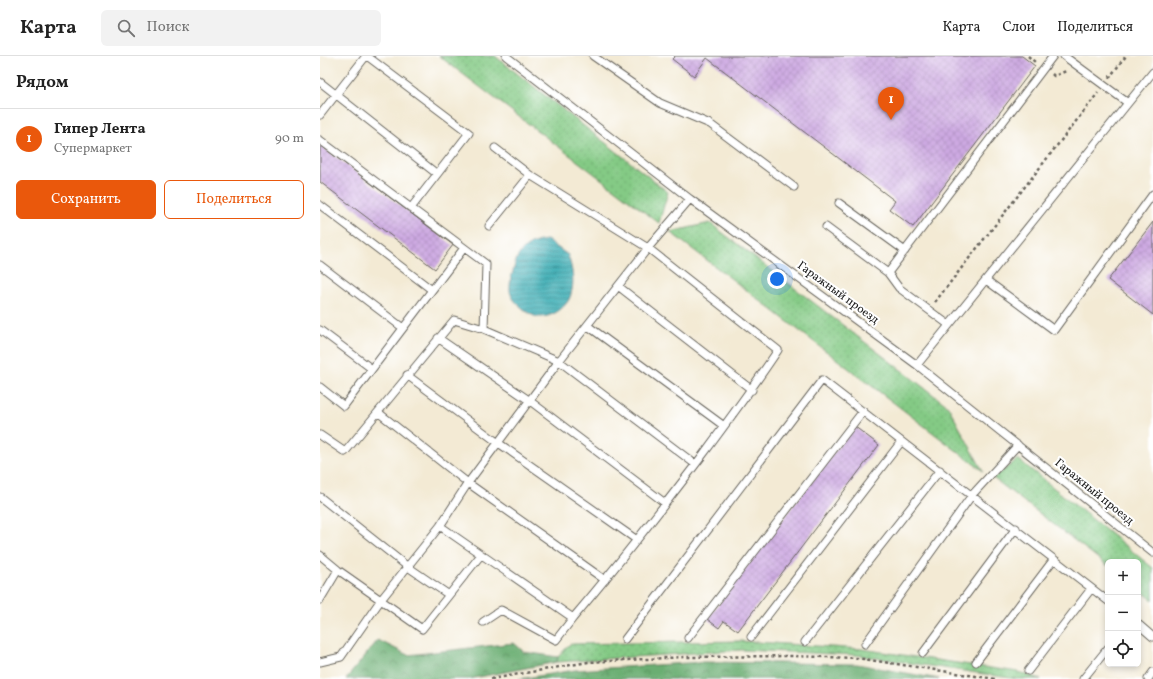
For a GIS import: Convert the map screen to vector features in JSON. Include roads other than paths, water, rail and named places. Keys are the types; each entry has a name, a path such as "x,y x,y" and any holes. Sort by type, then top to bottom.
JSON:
{"lane":[{"path":"320,116 367,56 469,133 411,208"},
{"name":"Гаражный проезд","path":"506,56 690,199 917,365 1153,553"},
{"path":"593,56 660,103 710,124 794,187"},
{"path":"888,273 1053,56"},
{"path":"1064,56 1128,103"},
{"path":"917,365 1153,72"},
{"path":"320,82 437,174"},
{"path":"320,140 486,264 484,329"},
{"path":"483,622 501,610 556,640 637,540 752,390 778,350 648,248 530,175 495,148"},
{"path":"489,226 530,175"},
{"path":"986,280 1054,330 1153,194"},
{"path":"320,662 341,657 380,601 440,526 497,442 648,248 690,199"},
{"path":"839,203 904,251"},
{"path":"320,205 432,290"},
{"path":"826,227 888,273 899,288 949,325"},
{"path":"320,387 344,406 464,248"},
{"path":"320,265 403,328"},
{"path":"618,286 752,390"},
{"path":"320,435 345,452 379,413 407,375 454,320 484,329 559,361 695,464"},
{"path":"588,326 724,426"},
{"path":"320,330 372,369"},
{"path":"438,338 530,401 665,503"},
{"path":"407,375 497,442 637,540"},
{"path":"625,639 822,380 1016,528 1105,599"},
{"path":"688,638 863,411"},
{"path":"379,413 468,483 605,580"},
{"path":"751,637 902,442"},
{"path":"865,644 972,495 1018,445"},
{"path":"805,642 940,470"},
{"path":"320,496 408,567 449,595"},
{"path":"440,526 480,556 573,618"},
{"path":"922,653 1016,528"},
{"path":"320,555 380,601 422,629 480,556"},
{"path":"976,662 1054,559"},
{"path":"320,600 338,570"},
{"path":"1028,671 1091,589"},
{"path":"1141,627 1153,637"},
{"path":"1083,679 1105,652"},
{"path":"1148,679 1153,672"}],"water":[{"path":"547,240 568,255 572,270 573,284 567,303 559,311 549,316 538,317 528,313 515,301 510,291 510,284 517,258 523,250 527,246"}],"place":[{"name":"Гипер Лента","path":"891,120"}]}
